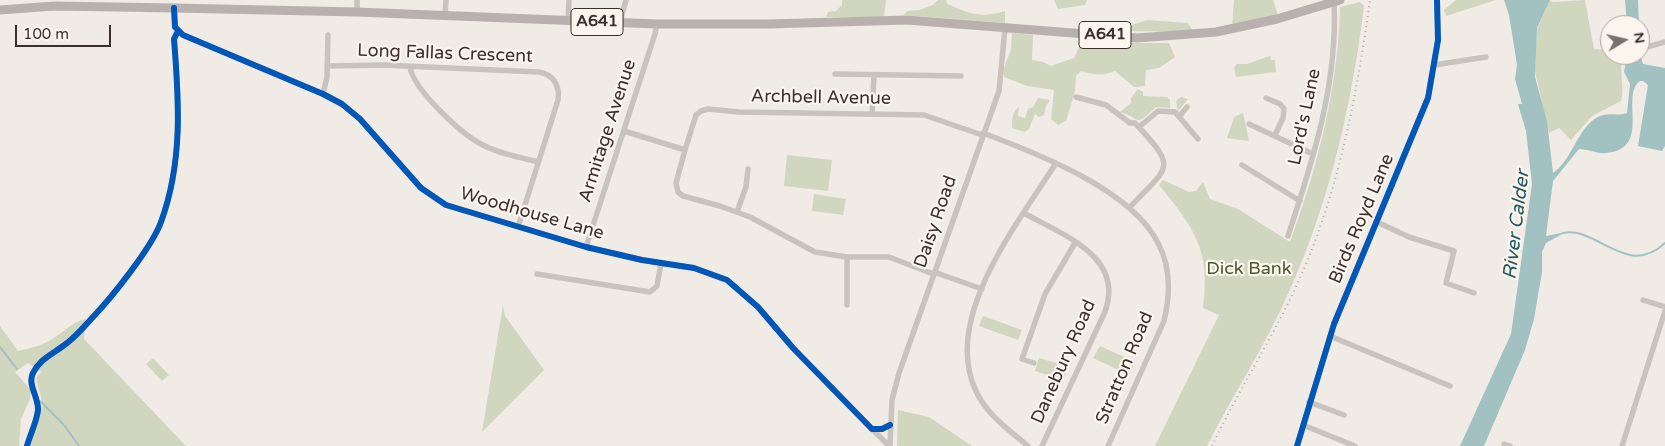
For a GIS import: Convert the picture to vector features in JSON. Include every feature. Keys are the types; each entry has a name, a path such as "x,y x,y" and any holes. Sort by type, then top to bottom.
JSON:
{"main road":[{"name":"A641","path":"3,10 54,6 174,8 357,12 657,24 768,24 907,20 1137,38 1190,36 1277,19 1332,1"}],"street":[{"path":"357,0 357,12"},
{"path":"445,15 446,0"},
{"path":"568,20 569,0"},
{"path":"620,22 626,0"},
{"name":"Birds Royd Lane","path":"1297,446 1330,336 1428,98 1438,32 1437,0"},
{"name":"Lord's Lane","path":"1288,236 1325,112 1331,74 1332,1"},
{"path":"27,446 38,409 31,376 34,371 39,363 63,346 92,318 119,286 161,224 176,166 179,102 174,39 178,32 175,27 174,8"},
{"name":"Armitage Avenue","path":"586,247 657,24"},
{"name":"Daisy Road","path":"890,425 892,400 899,373 982,134 999,91 1005,28"},
{"name":"Woodhouse Lane","path":"178,32 323,94 342,104 360,119 434,199 454,208 586,247 712,273 741,291 793,348 889,446"},
{"path":"323,94 327,66 328,35"},
{"path":"1650,47 1665,42"},
{"path":"1434,65 1486,57"},
{"name":"Long Fallas Crescent","path":"327,66 410,66 538,72 552,77 557,85 558,95 518,228"},
{"path":"410,66 416,82 467,135 486,147 538,162"},
{"path":"835,74 961,76"},
{"path":"872,114 874,75"},
{"path":"1076,98 1106,105 1139,127 1161,153 1163,173 1129,208"},
{"path":"1266,98 1280,104 1284,109 1283,118 1275,135"},
{"path":"1179,117 1187,108"},
{"name":"Archbell Avenue","path":"737,212 679,193 676,180 694,120 699,112 704,109 739,112 928,116 982,134"},
{"path":"1139,127 1158,111 1175,112 1198,138"},
{"path":"1249,124 1313,154"},
{"path":"624,131 685,150"},
{"name":"Stratton Road","path":"982,134 1056,163 1129,208 1151,231 1161,248 1168,272 1167,305 1161,328 1108,446"},
{"path":"1028,446 991,414 978,394 971,378 968,339 982,289 997,257 1056,163"},
{"path":"1242,165 1300,201"},
{"path":"748,169 746,187 737,212 769,227 807,249 824,254 847,257 889,257 982,289"},
{"name":"Danebury Road","path":"1024,213 1091,253 1103,266 1109,282 1110,298 1104,314 1042,446"},
{"path":"1377,222 1409,237 1454,251 1446,283 1474,293"},
{"path":"1034,363 1022,359 1030,333 1044,294 1075,243"},
{"path":"847,257 847,305"},
{"path":"537,274 650,292 657,286 661,263"},
{"path":"1643,300 1665,307"},
{"path":"1622,446 1665,311"},
{"path":"1330,336 1450,386"},
{"path":"1310,402 1344,415"},
{"path":"872,429 882,429 890,425 889,446"},
{"path":"1303,425 1355,446"}],"green space":[{"path":"842,0 886,0 884,17 826,17 828,12 836,11 842,5"},
{"path":"938,0 946,0 947,4 981,15 1005,11 1005,23 904,15 907,11 919,10 933,5"},
{"path":"1054,0 1087,0 1085,5 1058,9"},
{"path":"1234,0 1273,0 1278,15 1232,27"},
{"path":"1456,0 1496,0 1446,16 1444,10"},
{"path":"1550,0 1552,2 1585,0 1594,49 1600,49 1600,65 1621,65 1621,101 1592,116 1571,140 1559,128 1549,133 1535,71 1537,29"},
{"name":"Dick Bank","path":"1360,2 1364,6 1359,45 1335,161 1312,236 1281,309 1207,446 1155,446 1219,315 1203,308 1204,270 1202,255 1197,241 1182,214 1159,185 1163,180 1189,192 1196,191 1203,182 1210,199 1238,209 1290,242 1318,156 1325,126 1335,67 1340,7"},
{"path":"1147,20 1188,23 1192,30 1190,32 1128,31 1132,25"},
{"path":"1012,33 1033,35 1032,60 1051,66 1074,58 1083,39 1125,43 1169,43 1175,57 1159,68 1146,70 1145,86 1134,87 1115,71 1098,74 1081,71 1076,76 1075,91 1066,121 1058,125 1051,119 1054,90 1027,86 1004,77 1003,70 1011,50"},
{"path":"1270,56 1271,60 1275,60 1276,72 1236,77 1234,68 1237,64 1247,64"},
{"path":"1138,89 1143,92 1143,96 1167,97 1170,100 1170,108 1156,107 1140,120 1120,112 1131,103 1131,98"},
{"path":"1181,97 1188,99 1178,111 1176,101"},
{"path":"1038,98 1050,100 1044,115 1039,117 1035,114 1029,129 1025,132 1012,128 1015,111 1019,107 1018,116 1025,118 1028,109 1033,107"},
{"path":"1243,113 1249,141 1227,138 1234,117"},
{"path":"787,155 832,160 828,191 784,186"},
{"path":"814,194 846,199 843,215 812,211"},
{"path":"503,305 505,316 544,370 482,432"},
{"path":"983,316 1022,330 1018,340 979,326"},
{"path":"86,319 84,339 186,446 30,446 43,405 36,378 41,372 28,363 15,372 31,390 30,399 21,419 19,446 0,446 0,326 18,351 46,342 74,324"},
{"path":"1100,346 1135,362 1129,375 1093,358"},
{"path":"153,358 169,375 162,381 146,364"},
{"path":"1039,358 1069,367 1063,380 1035,371"},
{"path":"898,410 929,417 972,446 897,446"}],"water":[{"path":"1504,0 1550,0 1537,28 1535,77 1547,121 1553,173 1560,167 1584,130 1596,118 1604,115 1627,113 1630,84 1624,72 1625,65 1648,65 1665,68 1665,146 1662,151 1638,146 1648,85 1640,81 1634,88 1632,98 1632,132 1628,142 1620,149 1606,153 1579,149 1553,181 1546,236 1566,232 1546,243 1542,252 1542,272 1534,319 1525,350 1484,446 1460,446 1511,334 1532,184 1526,131 1518,104 1522,104 1515,79 1517,65 1509,15"},
{"path":"1625,0 1638,0 1639,15 1626,15"}],"waterway":[{"path":"1563,233 1576,233 1625,254 1638,256 1651,253 1665,243"},
{"path":"0,347 17,369"},
{"path":"40,401 64,425 79,446"}],"railway":[{"path":"1212,446 1290,300 1314,245 1326,211 1345,142 1370,0"}],"cycle path":[{"path":"1297,446 1334,324 1428,98 1438,40 1437,0"},
{"path":"174,8 175,27 183,35 323,94 342,104 360,119 421,188 446,205 586,247 642,260 694,268 727,280 758,307 793,348 872,429 882,429 890,425"},
{"path":"27,446 38,410 31,382 33,373 39,364 75,336 101,308 141,258 161,222 173,177 176,154 178,108 174,39 178,31"}],"water label":[{"name":"River Calder","path":"1517,225"}]}
